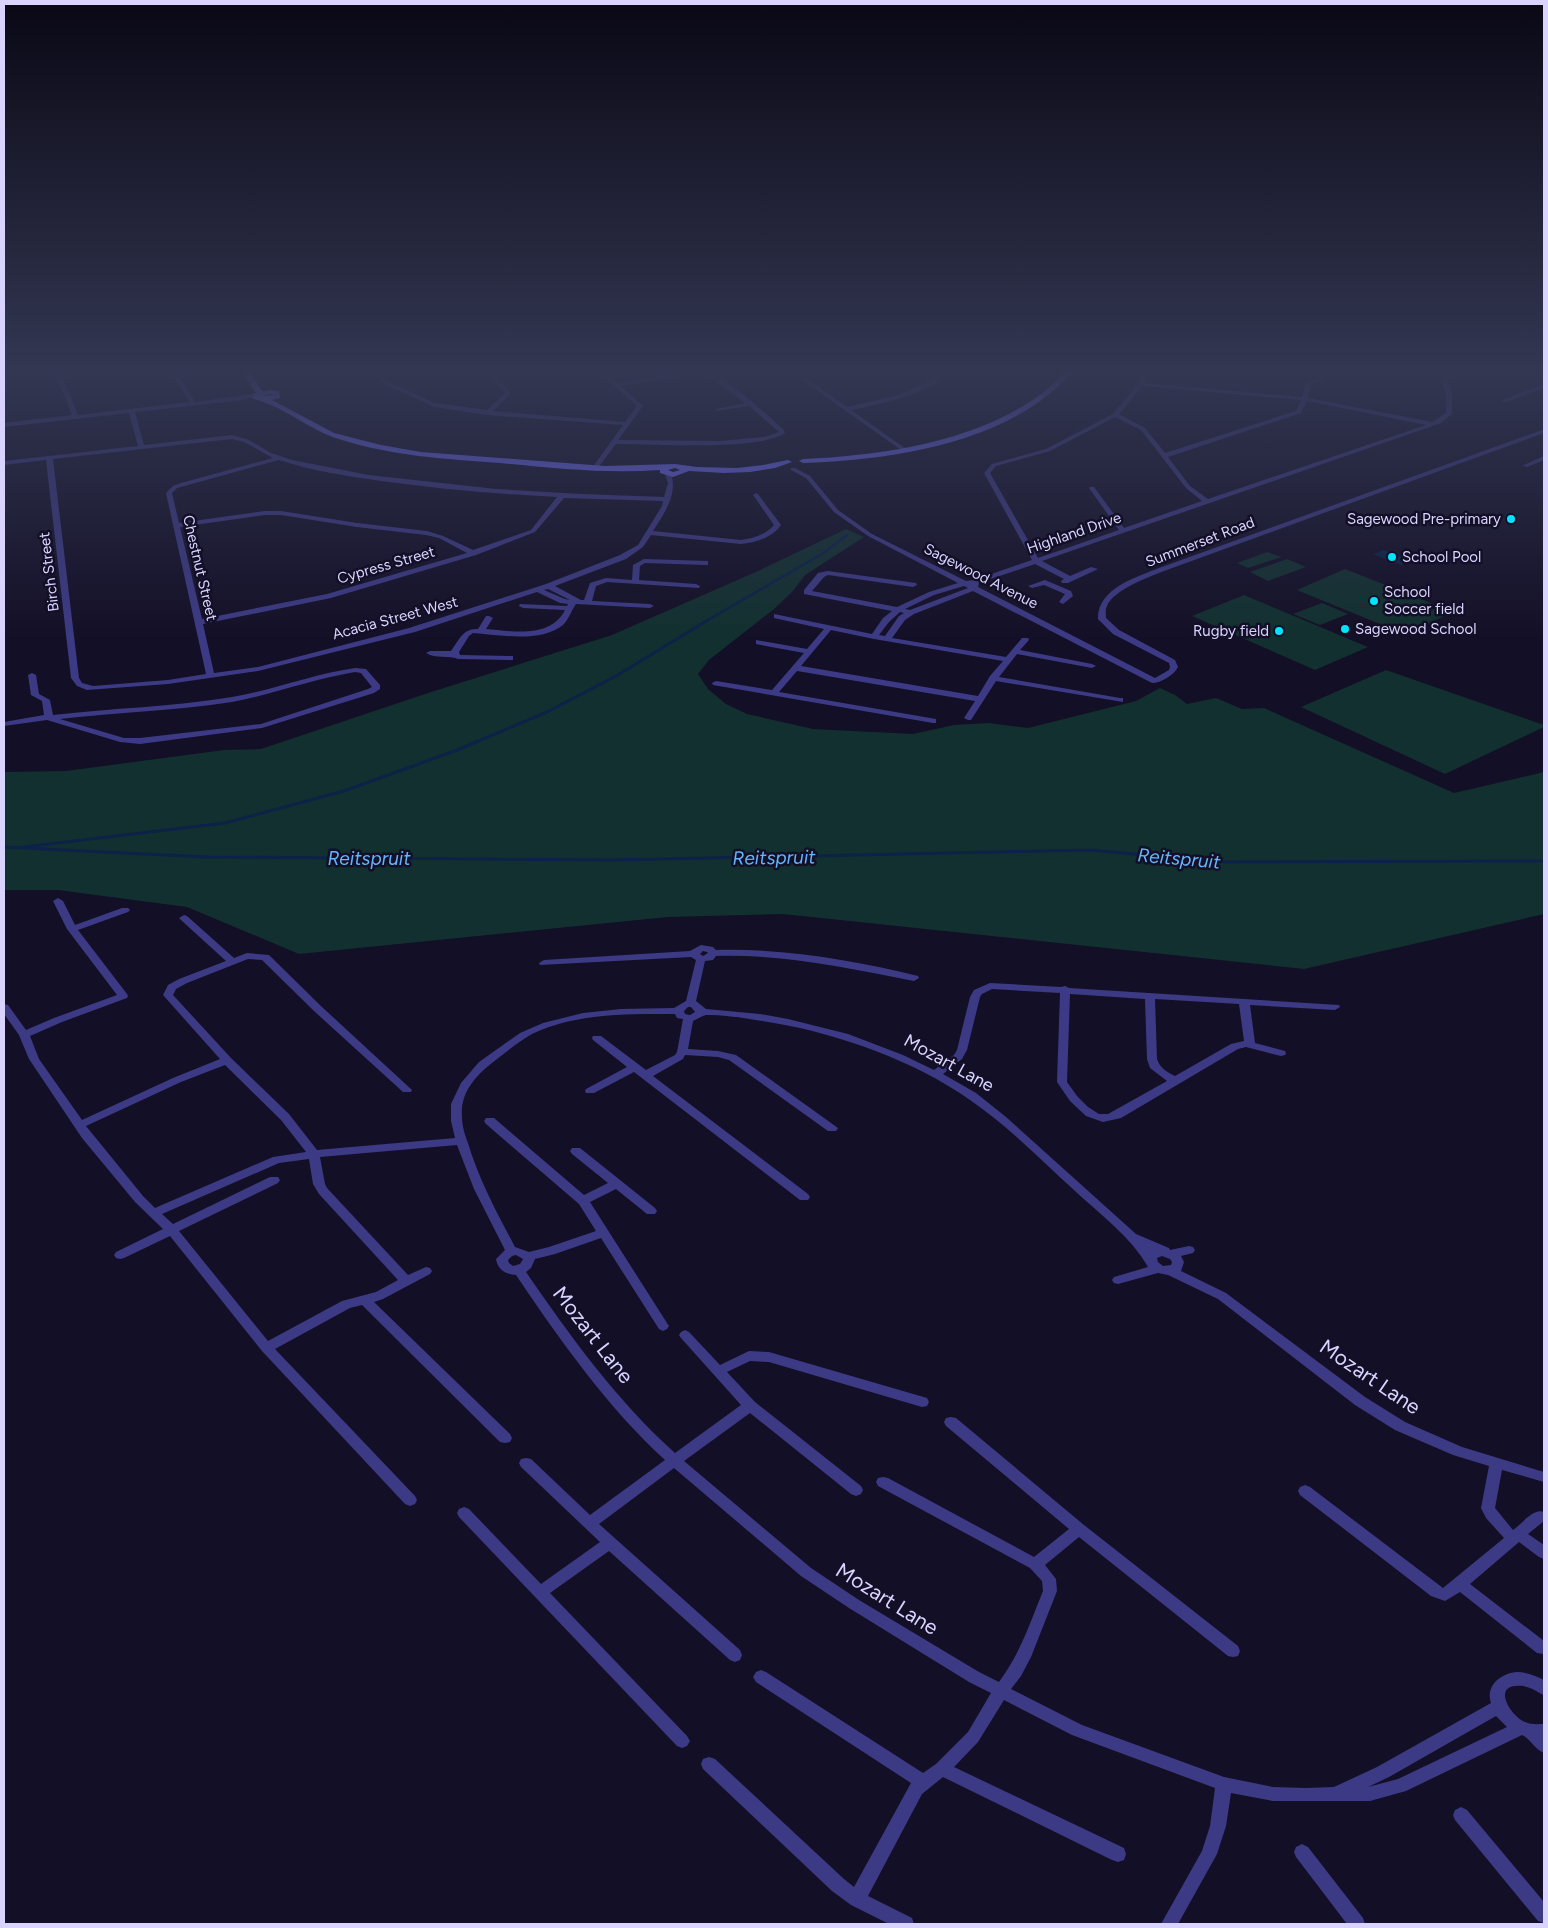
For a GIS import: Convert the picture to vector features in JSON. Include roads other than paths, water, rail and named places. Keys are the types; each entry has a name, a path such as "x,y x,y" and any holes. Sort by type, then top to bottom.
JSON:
{"street":[{"path":"4,463 27,460"},
{"name":"Birch Street","path":"49,460 74,672 78,684"},
{"name":"Chestnut Street","path":"211,677 168,495 172,489 192,482 274,460"},
{"path":"288,460 325,470 396,481 562,496 666,499"},
{"path":"493,460 595,468 643,469 668,474 703,470 791,466 834,460"},
{"path":"595,468 601,460"},
{"path":"1011,460 989,468 987,473 1036,561 1070,579"},
{"path":"1167,460 1188,488 1207,502"},
{"name":"Highland Drive","path":"911,612 1036,561 1330,460"},
{"name":"Summerset Road","path":"1155,681 1174,670 1172,662 1116,632 1102,620 1104,603 1118,592 1146,576 1169,567 1466,460"},
{"path":"1525,466 1542,461"},
{"path":"806,464 808,477"},
{"name":"Sagewood Avenue","path":"791,466 808,477 836,511 857,527 966,583 975,585 1155,681"},
{"name":"Acacia Street West","path":"78,684 97,688 211,677 258,669 412,630 538,590 548,590 627,555 641,546 663,512 668,474 682,472"},
{"path":"1092,488 1123,531"},
{"path":"650,533 735,542 751,540 774,530 778,525 756,495"},
{"name":"Cypress Street","path":"199,622 328,596 473,554 533,531 562,496"},
{"path":"176,524 281,513 427,533 473,554"},
{"path":"635,582 636,565 644,561 705,563"},
{"path":"1052,585 1094,570"},
{"path":"911,612 807,592 820,575 828,573 912,585"},
{"path":"456,654 455,652 466,634 472,630 539,633 560,623 596,583 606,580 696,586"},
{"path":"1032,586 1043,582 1052,585 1069,594 1063,602"},
{"path":"874,637 888,618 900,609 916,601 966,583"},
{"path":"548,590 558,590 577,603"},
{"path":"548,590 577,603"},
{"path":"523,606 577,603 650,606"},
{"path":"887,639 899,621 911,612"},
{"path":"777,616 817,623 829,628 874,637 1006,659"},
{"path":"481,631 489,618"},
{"path":"774,693 829,628"},
{"path":"968,718 1006,659 1016,652 1025,640"},
{"path":"759,642 808,651"},
{"path":"1016,652 1092,666"},
{"path":"430,653 456,654 464,657 510,658"},
{"path":"796,668 979,699"},
{"path":"4,724 49,718 228,700 352,670 363,672 377,686 371,691 262,726 228,728 147,740 123,740 49,718"},
{"path":"32,675 35,695 46,700 49,718"},
{"path":"993,678 1120,700"},
{"path":"716,684 933,721"},
{"path":"24,1035 123,996 72,929 58,901"},
{"path":"72,929 125,910"},
{"path":"184,918 233,962"},
{"path":"544,963 697,956 710,958 713,953 736,952 783,955 914,978"},
{"path":"406,1281 323,1191 319,1184 314,1154 285,1117 226,1060 168,995 172,987 183,981 247,956 265,957 318,1009 407,1090"},
{"path":"690,1004 697,956"},
{"path":"934,1075 958,1057 962,1050 975,997 983,988 999,985 1335,1007"},
{"path":"1065,989 1062,1082 1067,1091 1089,1112 1100,1118 1109,1118 1235,1046 1250,1045 1281,1053"},
{"path":"1150,995 1152,1059 1154,1066 1175,1081"},
{"path":"1244,1001 1250,1045"},
{"path":"512,1252 482,1195 462,1141 456,1112 465,1084 481,1065 528,1032 576,1017 678,1011 682,1006 690,1004 697,1006 701,1012 697,1016 688,1018 681,1016 678,1011"},
{"path":"4,1007 24,1035 34,1059 86,1135 139,1199 172,1230 266,1348 410,1500"},
{"name":"Mozart Lane","path":"701,1012 791,1022 827,1031 883,1050 970,1094 1000,1118 1134,1237 1189,1281 1222,1296 1390,1421 1444,1446 1544,1477"},
{"path":"646,1075 678,1057 682,1052 688,1018"},
{"path":"597,1038 804,1197"},
{"path":"682,1052 718,1054 732,1057 832,1128"},
{"path":"80,1125 177,1080 226,1060"},
{"path":"590,1091 635,1067"},
{"path":"490,1121 583,1201 663,1326"},
{"path":"154,1213 264,1164 314,1154 462,1141"},
{"path":"576,1151 651,1211"},
{"path":"120,1256 274,1180"},
{"path":"583,1201 615,1184"},
{"path":"528,1256 527,1265 519,1270 509,1270 502,1266 502,1259 512,1252 521,1252 528,1256 551,1251 604,1233"},
{"path":"1134,1237 1165,1261"},
{"path":"1118,1280 1188,1250"},
{"path":"266,1348 346,1304 382,1294 426,1270"},
{"name":"Mozart Lane","path":"519,1270 566,1338 631,1417 674,1460 806,1572 854,1604 1000,1692 1078,1730 1224,1784 1273,1794 1370,1794 1400,1786 1532,1730"},
{"path":"364,1299 505,1438"},
{"path":"684,1335 750,1406 856,1490"},
{"path":"718,1371 749,1356 769,1357 922,1402"},
{"path":"589,1522 750,1406"},
{"path":"952,1422 1079,1529 1233,1651"},
{"path":"526,1463 610,1543 735,1655"},
{"path":"1496,1463 1488,1508 1491,1514 1516,1536 1544,1553"},
{"path":"857,1899 912,1796 923,1782 942,1769 973,1737 1000,1692 1016,1671 1050,1591 1049,1579 1036,1564 883,1482"},
{"path":"1305,1491 1436,1592 1444,1595 1460,1584 1540,1516"},
{"path":"464,1513 682,1741"},
{"path":"1036,1564 1079,1529"},
{"path":"541,1592 610,1543"},
{"path":"1460,1584 1542,1648"},
{"path":"761,1677 923,1782"},
{"path":"1544,1688 1537,1680 1520,1679 1503,1683 1498,1690 1496,1698 1498,1706 1512,1723 1532,1730 1544,1746"},
{"name":"Mozart Lane","path":"1337,1793 1383,1772 1498,1706"},
{"path":"709,1764 817,1866 857,1899 906,1924"},
{"path":"942,1769 1118,1854"},
{"path":"1169,1924 1209,1854 1218,1826 1224,1784"},
{"path":"1461,1815 1544,1915"},
{"path":"1302,1852 1356,1924"}],"water":[{"name":"School Pool","path":"1384,550 1412,561 1401,565 1373,554"}],"waterway":[{"path":"706,621 822,554 847,535"},
{"path":"23,847 225,823 344,791 457,750 547,712 616,676 708,620"},
{"name":"Reitspruit","path":"4,847 207,857 614,860 1091,850 1223,862 1544,861"}],"place":[{"name":"Sagewood Pre-primary","path":"1511,519"},
{"name":"School Pool","path":"1392,557"},
{"name":"School Soccer field","path":"1374,601"},
{"name":"Sagewood School","path":"1345,629"},
{"name":"Rugby field","path":"1279,631"}]}
